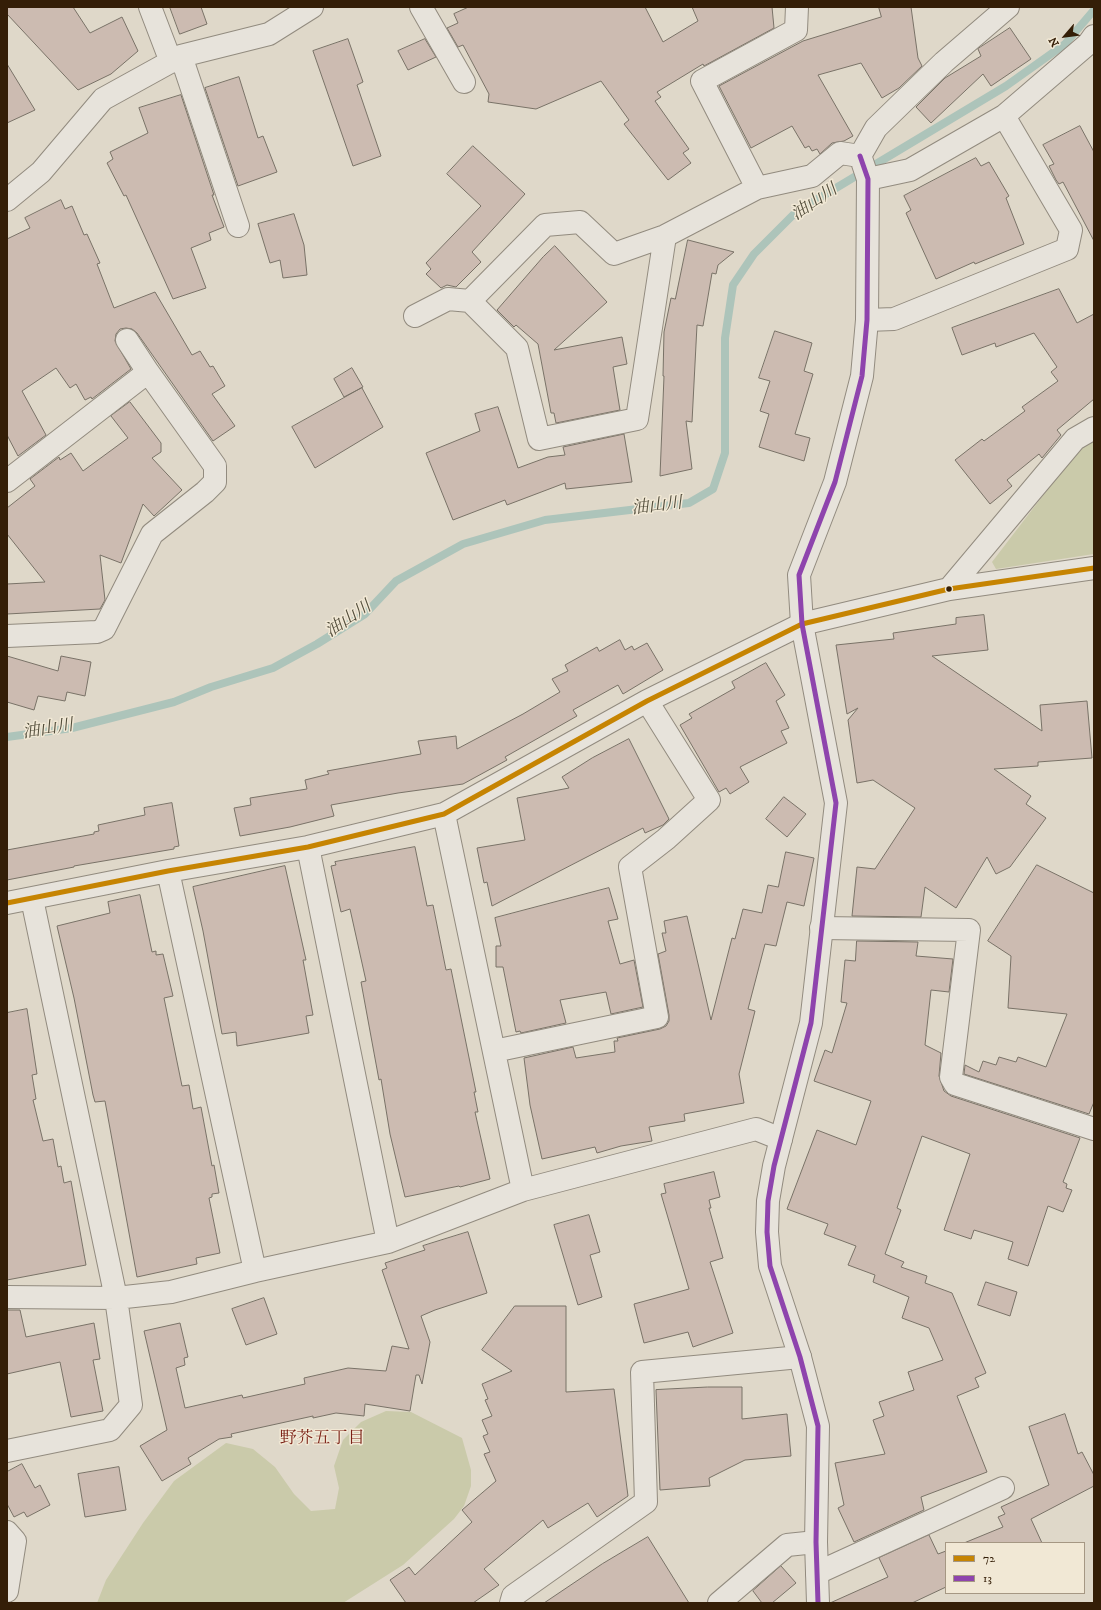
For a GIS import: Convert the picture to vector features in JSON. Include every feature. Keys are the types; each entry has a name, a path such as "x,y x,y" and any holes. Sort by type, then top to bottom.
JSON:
{"street":[{"path":"150,7 176,59 238,226"},
{"path":"7,200 41,172 103,99 176,59 269,34 312,7"},
{"path":"421,7 464,82"},
{"path":"757,188 702,81 796,30 797,7"},
{"path":"818,1603 816,1542 818,1426 800,1357 770,1266 766,1232 768,1201 781,1139 811,1023 836,803 802,624 799,575 835,482 862,376 867,320 868,179 860,156 876,128 944,62 1008,7"},
{"path":"868,179 910,170 1004,116 1089,43 1094,36"},
{"path":"867,320 894,319 1067,248 1071,230 1004,116"},
{"path":"470,301 545,225 580,222 614,254 665,236 757,188 812,176 840,153 860,156"},
{"path":"415,316 448,299 470,301 518,348 539,438 637,419 665,236"},
{"path":"7,636 97,632 104,629 152,534 205,492 215,482 215,466 127,340"},
{"path":"7,481 148,372"},
{"path":"949,589 1075,439 1094,428"},
{"path":"7,903 168,870 308,847 444,814 647,701 802,624 949,589 1094,568"},
{"path":"494,1051 657,1016 630,867 666,839 709,800 647,701"},
{"path":"444,814 523,1190"},
{"path":"308,847 388,1242"},
{"path":"168,870 255,1271"},
{"path":"7,1451 110,1430 131,1405 116,1298 32,899"},
{"path":"821,928 969,930 951,1077 955,1084 1094,1129"},
{"path":"7,1297 116,1298 171,1292 255,1271 388,1242 523,1190 756,1129 781,1139"},
{"path":"511,1603 513,1596 646,1502 642,1372 800,1357"},
{"path":"817,1572 1003,1488"},
{"path":"7,1532 15,1542 7,1591"},
{"path":"719,1603 787,1545 816,1542"}],"green space":[{"path":"1094,438 1094,554 996,569 992,562 1084,442"},
{"path":"386,1411 411,1412 462,1438 471,1470 471,1486 464,1506 454,1519 403,1565 343,1603 97,1603 106,1580 143,1523 174,1481 226,1443 253,1449 275,1467 294,1494 311,1511 335,1509 339,1488 334,1466 343,1440 361,1422"}],"building":[{"path":"7,7 73,7 90,33 122,17 138,51 111,74 78,90 7,14"},
{"path":"170,7 201,7 207,24 180,34"},
{"path":"469,7 645,7 663,42 698,21 692,7 772,7 774,28 704,66 703,64 657,92 661,97 655,101 689,149 683,153 691,163 668,180 624,124 629,120 601,81 536,109 488,102 489,94 463,45 458,47 447,28 458,23 454,14"},
{"path":"879,7 911,7 918,58 922,66 899,88 882,98 861,63 818,75 853,136 844,141 832,143 820,154 817,149 812,151 809,146 805,148 792,126 751,148 719,86 803,41 881,17"},
{"path":"1010,28 1031,59 991,86 983,74 931,123 916,107 945,78 981,56 978,49"},
{"path":"348,39 363,82 357,85 381,156 353,166 313,51"},
{"path":"425,39 436,57 408,70 398,51"},
{"path":"7,64 35,110 7,123"},
{"path":"239,77 258,138 263,136 277,172 238,186 205,88"},
{"path":"181,95 214,195 212,195 224,227 209,233 211,240 191,248 206,288 173,299 126,195 124,196 107,163 113,159 110,152 148,133 139,108"},
{"path":"1080,126 1094,152 1094,241 1063,182 1059,184 1056,180 1049,166 1054,164 1043,145"},
{"path":"473,146 525,194 472,252 481,262 456,287 447,285 441,288 426,274 431,269 426,263 481,206 447,174"},
{"path":"976,158 981,166 989,162 1009,196 1006,198 1024,244 975,264 974,262 936,279 906,213 911,210 904,196"},
{"path":"61,200 65,209 72,206 84,235 87,234 100,263 97,264 114,308 155,292 192,355 200,351 210,367 213,366 225,386 212,394 235,426 213,441 137,333 132,329 126,328 120,329 116,334 115,341 131,369 92,399 91,397 85,400 76,384 70,388 56,368 22,391 46,435 18,456 7,435 7,239 30,228 25,218"},
{"path":"294,214 304,245 307,275 283,278 280,260 270,263 258,224"},
{"path":"688,240 734,252 718,265 716,274 712,273 703,326 697,325 692,422 686,421 692,469 660,476 664,376 664,332 671,298 675,299"},
{"path":"555,246 607,302 554,350 622,337 627,364 613,367 620,410 556,423 554,413 551,413 538,344 516,325 514,327 497,310 543,257"},
{"path":"1059,289 1077,323 1094,314 1094,399 1057,430 1061,435 1042,458 1039,454 1007,480 1012,486 990,504 955,460 982,439 984,441 1025,411 1022,407 1058,381 1051,372 1057,367 1034,333 996,347 995,343 962,355 952,328"},
{"path":"775,331 812,343 804,371 813,374 795,434 810,438 804,461 759,447 769,414 760,411 770,381 759,378"},
{"path":"352,368 363,387 344,397 334,379"},
{"path":"362,388 383,427 315,468 292,427"},
{"path":"130,402 161,443 161,452 152,458 182,490 154,516 143,504 121,563 100,555 105,600 100,609 7,614 7,584 45,582 7,534 7,508 35,486 30,479 59,457 60,460 71,453 83,471 128,438 111,416"},
{"path":"498,407 518,468 548,457 565,455 563,447 624,434 632,482 566,489 565,483 507,505 505,500 453,520 426,453 480,431 475,414"},
{"path":"984,615 988,650 932,656 1042,731 1040,705 1087,701 1092,758 1038,762 1038,766 994,769 1031,796 1026,804 1046,818 1010,867 996,874 987,857 956,908 925,887 921,917 852,916 857,867 875,869 915,808 873,780 857,783 848,720 858,708 847,714 836,645 894,639 893,633 956,624 956,618"},
{"path":"620,640 625,650 632,646 634,650 647,643 663,670 623,694 618,685 573,710 577,716 505,757 507,760 463,784 398,793 331,805 334,816 290,827 240,836 234,808 251,805 250,798 307,789 305,780 329,774 327,771 421,754 418,741 456,736 457,749 523,714 560,692 552,679 568,671 565,665 597,647 599,651"},
{"path":"7,656 58,671 61,656 91,662 85,696 67,692 65,701 38,696 34,710 7,702"},
{"path":"766,663 785,695 776,701 789,728 781,731 787,743 740,767 749,782 730,794 726,788 719,792 680,725 692,718 689,714 735,688 732,682"},
{"path":"629,739 669,819 663,825 645,833 643,828 492,906 487,882 484,883 477,848 525,840 517,798 569,788 562,777 592,758"},
{"path":"784,797 806,814 787,837 766,819"},
{"path":"172,803 179,846 174,847 174,849 74,866 7,880 7,850 94,834 94,832 99,831 98,825 145,815 144,808"},
{"path":"415,847 427,906 433,905 446,970 451,969 476,1092 474,1092 478,1112 475,1112 490,1179 460,1187 405,1197 390,1134 381,1079 379,1080 361,982 366,981 350,909 341,912 331,866 336,865 335,862"},
{"path":"786,852 814,858 804,906 787,902 776,946 765,944 748,1009 755,1011 739,1074 744,1103 684,1114 685,1121 649,1127 652,1141 621,1146 597,1153 595,1147 542,1159 530,1105 524,1058 573,1047 576,1058 615,1052 614,1041 618,1041 617,1038 660,1029 666,1026 669,1021 669,1015 658,954 666,951 662,933 666,933 664,921 687,916 711,1020 732,938 735,939 743,909 762,913 768,885 778,887"},
{"path":"1037,865 1094,893 1094,1102 1089,1114 964,1074 965,1065 979,1072 983,1061 996,1065 999,1057 1016,1062 1018,1057 1046,1067 1067,1014 1008,1008 1011,956 988,941"},
{"path":"285,866 306,960 303,960 313,1015 306,1016 309,1033 237,1046 236,1032 222,1034 203,931 193,887"},
{"path":"609,888 618,919 608,921 620,964 634,960 643,1007 611,1014 606,992 560,1000 566,1023 521,1033 520,1031 516,1032 503,967 496,967 496,946 501,946 495,918"},
{"path":"140,895 152,952 156,951 156,955 163,954 173,996 164,998 182,1086 189,1085 193,1109 201,1107 212,1166 214,1165 219,1193 212,1194 212,1197 209,1198 220,1253 196,1258 197,1264 137,1277 105,1101 95,1102 93,1095 74,998 57,926 110,913 108,902"},
{"path":"857,941 918,942 916,956 953,959 949,992 931,990 925,1045 941,1053 939,1076 944,1091 951,1096 1080,1138 1063,1182 1067,1184 1066,1188 1072,1190 1063,1212 1048,1206 1028,1266 1008,1259 1013,1242 974,1230 971,1239 944,1230 970,1154 922,1136 897,1208 901,1210 885,1254 904,1262 901,1267 927,1276 925,1283 952,1293 986,1373 975,1378 979,1387 957,1396 987,1472 921,1497 924,1510 854,1542 838,1508 844,1505 835,1463 885,1454 873,1420 884,1416 879,1402 914,1390 908,1372 943,1360 929,1328 902,1318 909,1297 873,1282 875,1275 848,1265 856,1246 824,1234 828,1224 787,1209 817,1130 856,1145 871,1101 814,1081 825,1050 832,1053 847,1003 841,1002 845,960 855,961"},
{"path":"27,1009 37,1074 32,1075 36,1099 33,1100 43,1141 53,1139 58,1167 61,1166 64,1183 71,1181 86,1265 7,1280 7,1013"},
{"path":"714,1172 720,1197 709,1200 711,1208 709,1208 723,1258 710,1262 733,1333 693,1347 688,1332 644,1343 634,1304 689,1289 661,1194 666,1193 664,1184"},
{"path":"589,1215 600,1252 590,1255 602,1297 578,1305 554,1225"},
{"path":"468,1232 487,1293 421,1316 430,1342 422,1384 419,1375 416,1375 410,1411 365,1404 364,1416 336,1413 313,1418 313,1416 231,1434 232,1437 219,1439 188,1458 191,1464 162,1481 140,1446 167,1430 144,1331 180,1323 188,1357 184,1358 185,1365 176,1368 185,1408 242,1395 243,1398 305,1384 304,1378 348,1368 386,1371 392,1346 409,1349 382,1270 387,1268 385,1263 425,1250 423,1246"},
{"path":"986,1282 1017,1292 1010,1316 978,1305"},
{"path":"264,1298 277,1334 246,1345 232,1309"},
{"path":"515,1306 566,1306 566,1392 614,1389 628,1496 597,1517 588,1503 548,1528 543,1520 484,1569 499,1585 473,1603 406,1603 390,1580 409,1567 415,1575 472,1522 462,1510 496,1481 484,1454 490,1452 483,1436 488,1434 482,1420 492,1416 485,1400 488,1399 482,1384 512,1371 482,1350"},
{"path":"7,1310 20,1310 26,1337 94,1323 100,1359 93,1360 103,1411 71,1417 60,1362 7,1374"},
{"path":"742,1387 742,1419 787,1414 791,1456 745,1460 709,1478 710,1486 660,1490 656,1390"},
{"path":"1065,1414 1078,1454 1082,1452 1094,1475 1094,1486 1031,1519 1042,1542 966,1542 1003,1527 998,1517 1005,1514 1001,1507 1049,1485 1029,1427"},
{"path":"22,1464 35,1488 40,1485 50,1505 27,1517 24,1512 14,1517 7,1504 7,1472"},
{"path":"119,1467 126,1510 85,1517 78,1474"},
{"path":"929,1535 938,1554 945,1551 945,1587 912,1603 830,1603 888,1577 879,1558"},
{"path":"648,1537 689,1603 544,1603 602,1564"},
{"path":"781,1566 796,1583 772,1603 762,1603 753,1591"}],"waterway":[{"name":"油山川","path":"7,737 72,728 174,702 211,687 273,668 317,644 365,614 396,581 463,544 545,520 689,503 713,489 725,453 725,338 733,285 754,254 796,212 1006,86 1065,44 1094,10"}],"transit line":[{"name":"13","path":"818,1603 816,1542 818,1426 800,1357 770,1266 767,1232 768,1201 774,1166 811,1023 836,803 802,624 799,575 835,482 862,376 867,320 868,179 860,156"},
{"name":"72","path":"7,903 168,871 308,847 444,814 647,701 802,624 949,589 1094,568"}],"district":[{"name":"野芥五丁目","path":"322,1439"}]}
